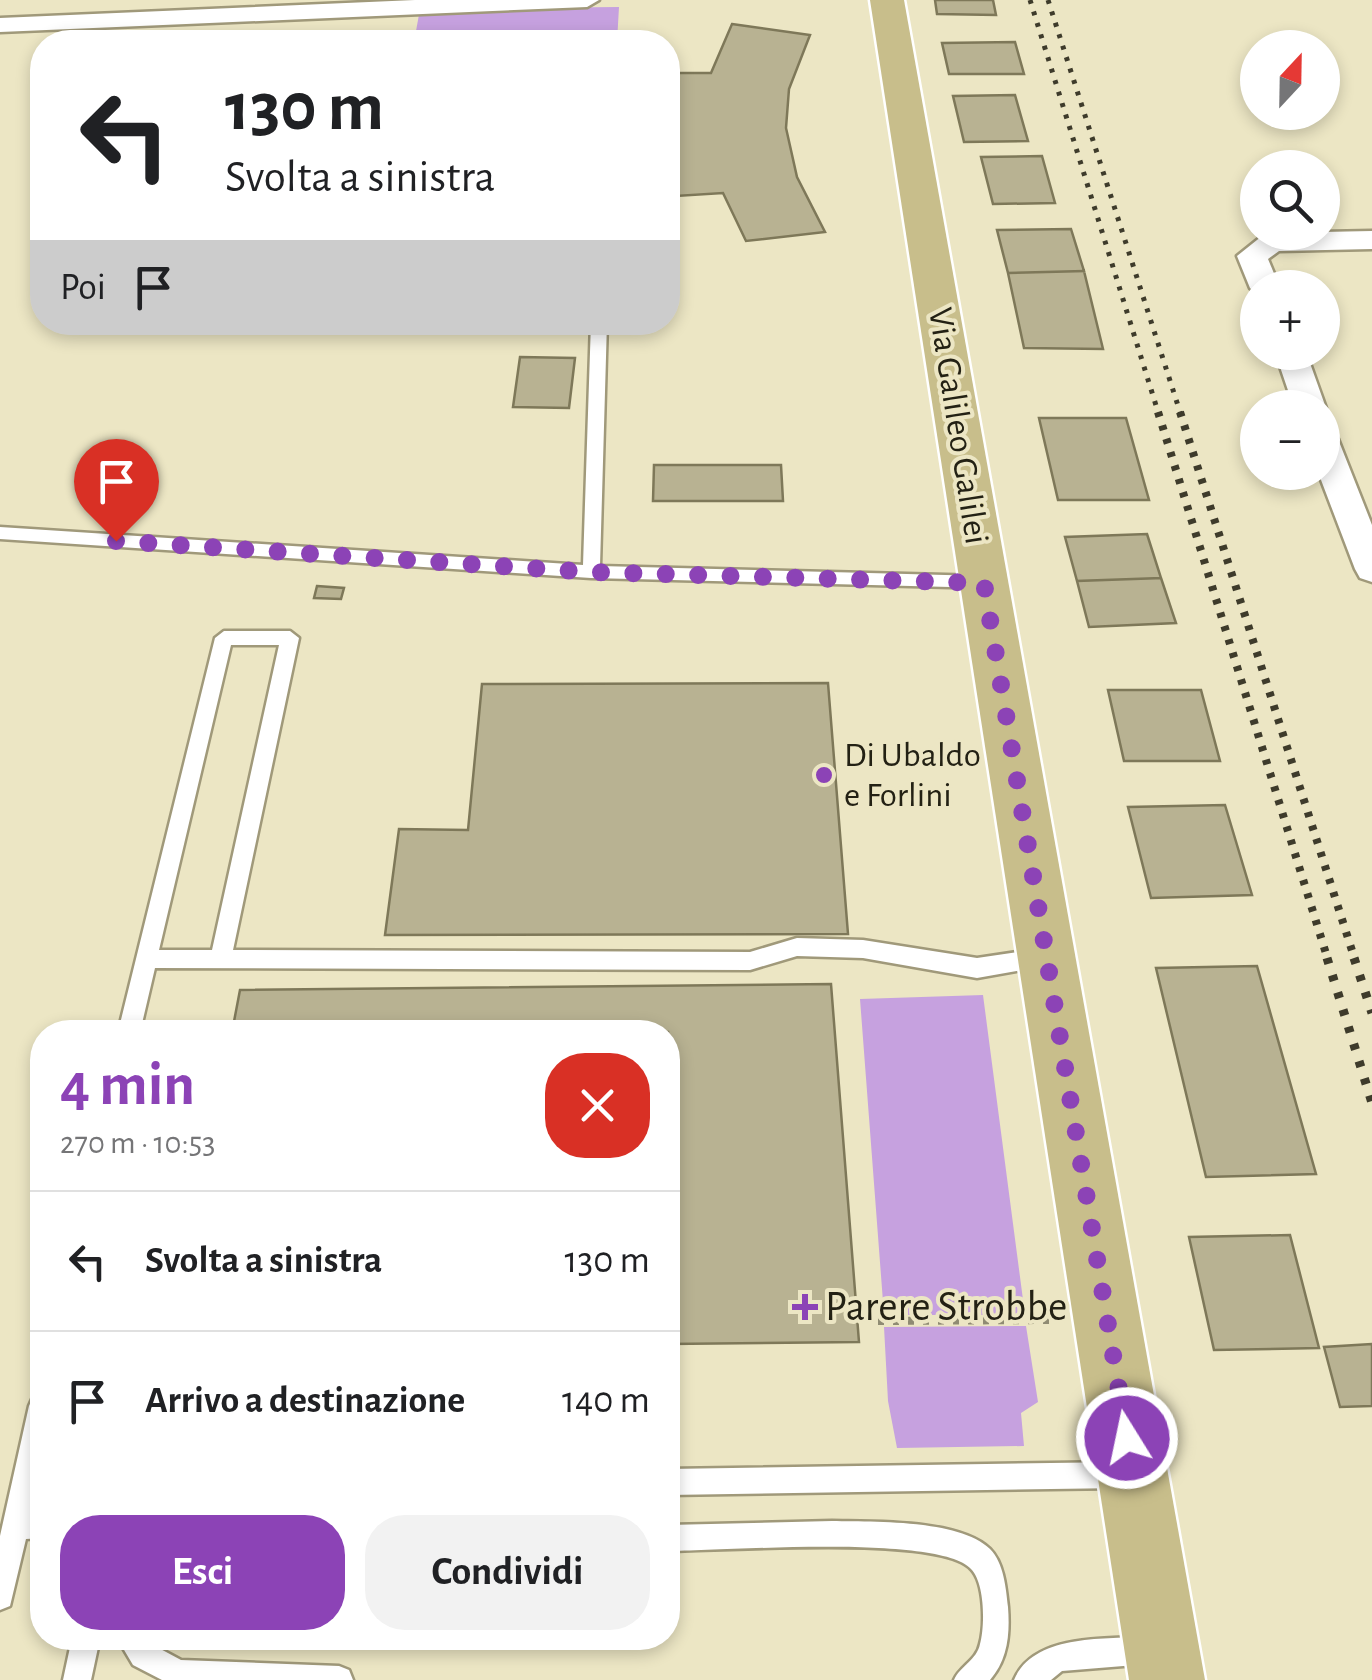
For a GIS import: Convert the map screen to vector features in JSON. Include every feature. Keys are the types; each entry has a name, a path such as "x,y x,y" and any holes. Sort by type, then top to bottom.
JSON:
{"main road":[{"name":"Via Galileo Galilei","path":"887,0 1164,1664"}],"street":[{"path":"0,25 587,0"},
{"path":"1257,270 1252,256 1272,242 1372,240"},
{"path":"1340,486 1372,569"}],"lane":[{"path":"591,572 599,335"},
{"path":"0,533 591,572 984,583"},
{"path":"132,1020 224,638 290,638 220,962"},
{"path":"146,959 750,961 797,947 863,949 977,968 1046,957"},
{"path":"680,1482 1133,1475"},
{"path":"0,1596 29,1525"},
{"path":"680,1538 908,1535 951,1542 978,1555 992,1582 997,1643 985,1668 968,1680"},
{"path":"78,1680 84,1650"},
{"path":"139,1650 180,1674 338,1680"},
{"path":"1028,1680 1057,1658 1164,1664"}],"path":[{"path":"878,1320 1066,1320"}],"shaded area":[{"path":"619,7 618,30 416,30 420,9"},
{"path":"983,995 1025,1315 884,1315 860,999"},
{"path":"1026,1326 1038,1402 1021,1413 1024,1446 897,1448 888,1401 884,1327"}],"building":[{"path":"935,0 993,0 996,15 937,14"},
{"path":"732,24 810,35 789,89 786,128 797,177 825,232 746,241 723,193 680,196 680,73 711,73"},
{"path":"1015,42 1024,74 949,74 942,43"},
{"path":"1015,95 1028,141 964,142 953,96"},
{"path":"1042,156 1055,203 993,204 981,157"},
{"path":"1071,229 1084,271 1008,273 997,230"},
{"path":"1084,271 1103,349 1024,348 1008,273"},
{"path":"520,357 575,358 569,408 513,407"},
{"path":"1039,418 1126,418 1149,500 1058,500"},
{"path":"654,465 781,465 783,501 653,501"},
{"path":"1147,534 1161,578 1077,581 1065,537"},
{"path":"1161,578 1176,623 1089,627 1077,581"},
{"path":"317,586 344,588 341,599 314,598"},
{"path":"828,683 848,934 385,935 399,829 468,830 482,684"},
{"path":"1108,690 1201,690 1220,761 1124,761"},
{"path":"1225,805 1252,895 1151,898 1128,807"},
{"path":"1257,966 1316,1174 1206,1177 1156,968"},
{"path":"831,984 859,1342 680,1344 680,1020 234,1020 240,990"},
{"path":"1290,1235 1319,1348 1214,1350 1189,1237"},
{"path":"1372,1344 1372,1406 1340,1407 1324,1347"}],"railway":[{"path":"1030,0 1159,415"},
{"path":"1048,0 1181,415"},
{"path":"1158,412 1328,960"},
{"path":"1180,412 1355,960"},
{"path":"1327,958 1372,1103"},
{"path":"1354,958 1372,1013"}],"place":[{"name":"Di Ubaldo e Forlini","path":"824,775"},
{"name":"Parere Strobbe","path":"805,1307"}],"route":[{"path":"116,541 591,572 984,583 1127,1438"}]}
